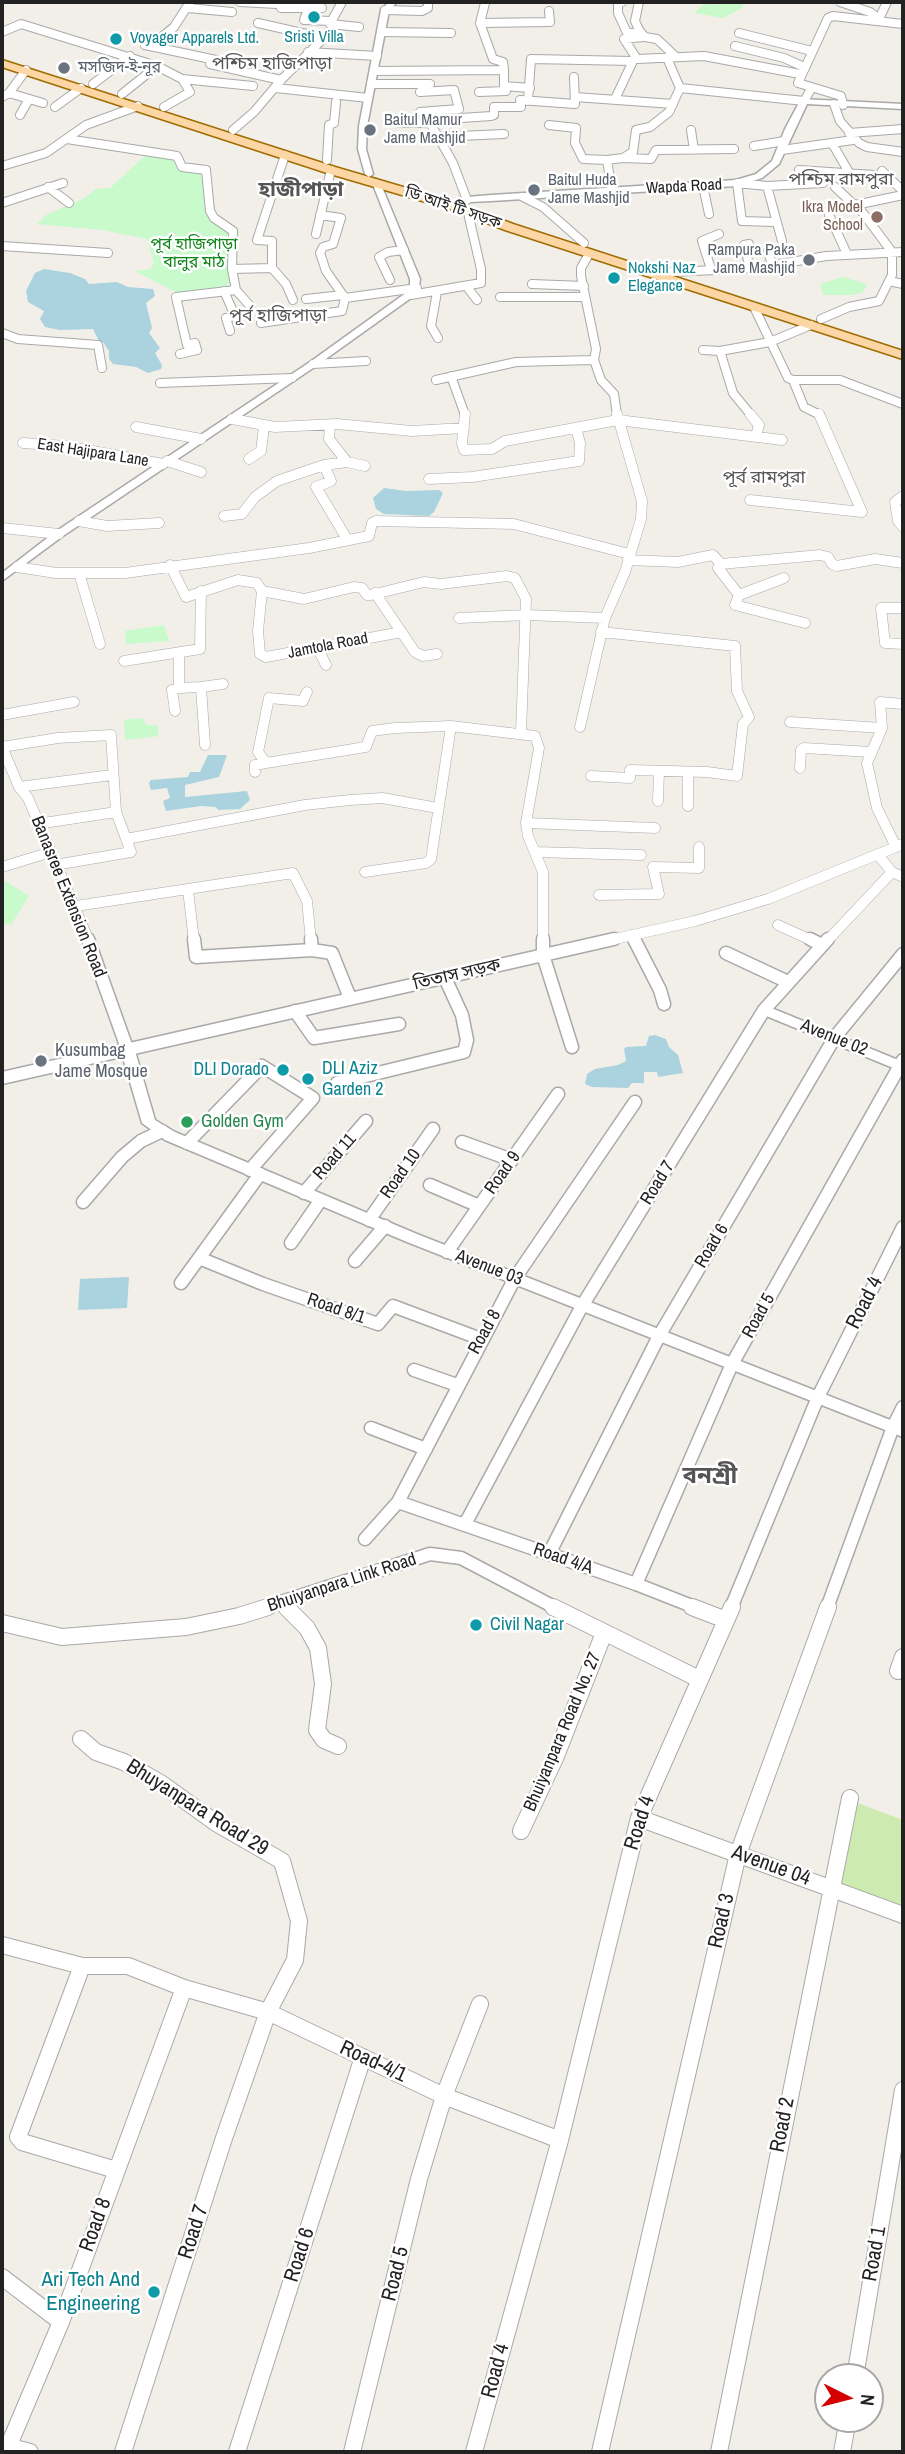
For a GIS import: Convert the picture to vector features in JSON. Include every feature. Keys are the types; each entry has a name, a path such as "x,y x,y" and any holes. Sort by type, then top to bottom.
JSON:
{"main road":[{"name":"ডি আই টি সড়ক","path":"2,56 138,106 285,155 329,165"},
{"name":"ডি আই টি সড়ক","path":"2,63 164,107 329,165 464,206 754,307 903,346"},
{"name":"ডি আই টি সড়ক","path":"587,248 672,272 824,324 903,355"}],"street":[{"path":"240,2 322,8"},
{"path":"331,21 342,2"},
{"path":"414,291 404,250 373,178 362,141 368,98 388,5 422,11 428,8 428,2"},
{"path":"622,2 617,8 628,33 639,33 643,37 624,39 637,59 704,56 802,70"},
{"path":"639,2 635,21 639,30 645,37 657,39 676,57"},
{"path":"840,2 870,12 880,20"},
{"path":"880,20 887,2"},
{"path":"485,3 480,23 493,59 503,62 508,97 523,103"},
{"path":"55,107 128,55 158,40 174,27 189,5 232,12"},
{"path":"266,12 275,5"},
{"path":"307,9 304,20 331,21"},
{"path":"480,23 550,22 549,11"},
{"path":"903,24 830,16 798,83 841,96 834,111 851,136 864,146 903,152"},
{"path":"331,21 330,24 359,27"},
{"path":"233,130 324,38 258,23"},
{"path":"2,32 20,24 128,55 182,79 253,86"},
{"path":"381,32 451,33"},
{"path":"739,33 812,51"},
{"path":"145,45 216,60 210,64 281,80"},
{"path":"735,46 786,56 802,70"},
{"path":"309,52 377,56"},
{"path":"623,158 635,149 636,130 650,127 669,112 673,104 680,88 667,58"},
{"path":"523,117 523,103 530,88 531,60 633,61 615,99"},
{"path":"122,94 157,66"},
{"path":"5,95 26,70"},
{"path":"374,71 504,70"},
{"path":"399,123 432,118 491,116 494,115 494,107 523,103 575,104 574,77"},
{"path":"164,107 190,92 182,79"},
{"path":"371,84 437,84"},
{"path":"276,88 368,98"},
{"path":"479,92 530,88"},
{"path":"680,88 838,105 903,107"},
{"name":"Wapda Road","path":"464,206 523,197 737,183 768,171 776,162 811,89"},
{"path":"419,92 454,90 459,109 432,118 420,112"},
{"path":"5,95 43,103"},
{"path":"575,97 673,104"},
{"path":"20,115 29,99"},
{"path":"316,234 329,165 329,125 334,122 336,102"},
{"path":"2,166 46,152 86,125 138,106"},
{"path":"306,299 414,291 437,292 481,284 481,269 453,163 436,137 432,118"},
{"path":"550,125 576,128 575,143 583,159 651,159 656,150 734,149"},
{"path":"754,146 832,143 851,136 903,129"},
{"path":"691,130 694,150"},
{"path":"436,137 504,134"},
{"path":"67,139 177,156 183,167 206,170 210,211 214,218 233,231 231,276 236,290 251,307"},
{"path":"832,143 850,174"},
{"path":"783,145 799,170 798,184"},
{"path":"864,146 866,157"},
{"path":"285,155 257,240 272,241 272,268 286,284 293,300"},
{"path":"610,159 612,191"},
{"path":"799,170 874,174 903,193"},
{"path":"871,188 874,174"},
{"path":"2,203 63,183"},
{"path":"775,222 742,221 737,183 767,186 823,183"},
{"path":"703,186 709,214"},
{"path":"767,186 783,246 768,250 772,266"},
{"path":"48,187 69,203"},
{"path":"703,350 720,351 769,342 824,324 849,307 881,300 892,275 892,252 855,205 835,187"},
{"path":"855,205 903,193"},
{"path":"523,197 543,207 587,248 581,268 596,349 594,360 601,380 614,394 618,420 642,501 641,519 618,593 601,632 580,726"},
{"path":"261,323 342,311 344,296 326,271 320,253 323,247 333,244 341,218 320,215"},
{"path":"829,215 847,254"},
{"path":"711,270 702,241 719,234"},
{"path":"749,244 744,245 750,268"},
{"path":"2,246 108,253"},
{"path":"390,280 379,257 388,252 404,250"},
{"path":"672,272 772,266 847,254 903,252"},
{"path":"232,269 272,268"},
{"path":"889,281 903,284"},
{"path":"532,284 584,285"},
{"path":"467,287 477,300"},
{"path":"180,354 197,349 195,343 187,345 176,297 236,290"},
{"path":"224,291 235,316 226,318 230,331"},
{"path":"2,578 59,534 313,364 414,291"},
{"path":"437,292 431,326 438,338"},
{"path":"500,297 586,298"},
{"path":"754,307 788,377 793,380 840,380 903,404"},
{"path":"2,333 18,339 98,345 102,368"},
{"path":"720,351 733,393 759,425 756,436"},
{"path":"436,380 516,362 594,360"},
{"path":"313,364 366,361"},
{"path":"451,376 465,413 464,450 492,449 505,441 618,420 782,440"},
{"path":"160,383 292,378"},
{"path":"750,500 862,512 819,413 804,407 793,380"},
{"path":"232,419 264,427 330,425 412,431 464,428"},
{"path":"330,425 330,439 347,461"},
{"path":"136,427 201,439"},
{"path":"249,459 261,451 264,427"},
{"path":"429,479 472,477 579,461 580,443 576,428"},
{"name":"East Hajipara Lane","path":"23,443 65,446 201,472"},
{"path":"224,516 243,514 255,497 277,481 324,465 347,461 365,466"},
{"path":"324,465 331,481 316,487 347,539"},
{"path":"903,496 895,502 898,521 903,527"},
{"path":"79,521 107,526 159,523"},
{"path":"17,567 79,573 124,573 309,548 371,535 372,523 376,521 485,521 528,527 628,557 678,562 713,555 721,564"},
{"path":"2,528 59,534"},
{"path":"721,564 820,555 828,557 832,564 837,566 875,559 903,563"},
{"path":"721,564 718,568 739,595"},
{"path":"170,565 184,596 189,597 201,591 248,580 257,583 262,591 304,600 354,587 362,588 367,594 419,582 441,584 506,576 518,581 526,599 527,615 521,733"},
{"path":"79,573 100,645"},
{"path":"784,578 739,595 734,605 805,623"},
{"path":"124,661 196,651 201,647 201,591"},
{"name":"Jamtola Road","path":"262,591 258,631 260,654 266,657 402,632"},
{"path":"375,593 415,652 423,656 437,654"},
{"path":"903,608 881,608 884,643 903,644"},
{"path":"459,618 527,615 605,618"},
{"path":"591,776 630,778 630,770 737,776 743,724 749,717 737,691 735,646 601,632"},
{"path":"318,649 326,665"},
{"path":"179,653 179,688"},
{"path":"175,711 172,690 223,684"},
{"path":"201,687 205,745"},
{"path":"266,763 258,752 269,698 303,701 307,692"},
{"path":"2,715 74,702"},
{"path":"900,845 877,808 867,762 883,728 880,702 903,704"},
{"path":"790,722 883,728"},
{"path":"365,872 429,861 433,852 451,726"},
{"path":"255,772 255,765 366,747 372,731 451,726 535,736 539,748 526,823 543,873 543,955 572,1047"},
{"path":"2,747 58,738 111,735 116,812 131,852 55,865"},
{"name":"Banasree Extension Road","path":"2,747 76,906 128,1051"},
{"path":"800,768 801,748 871,752"},
{"path":"658,801 659,771"},
{"path":"688,772 688,806"},
{"path":"19,787 112,775"},
{"path":"126,839 305,805 350,800 382,799 438,808"},
{"path":"37,824 116,812"},
{"path":"526,823 655,828"},
{"name":"তিতাস সড়ক","path":"2,1078 695,921 764,901 900,845"},
{"path":"599,895 659,894 653,867 699,868 699,847"},
{"path":"2,867 51,852"},
{"path":"534,852 641,855"},
{"path":"878,855 898,874"},
{"path":"76,906 293,873 307,901 312,950"},
{"name":"Road 7","path":"465,1524 582,1306 764,1010 822,944 898,874"},
{"path":"188,890 196,957 312,950 332,953 350,998"},
{"path":"778,925 822,944"},
{"path":"632,935 660,990 664,1004"},
{"path":"726,953 788,982"},
{"name":"Road 6","path":"549,1554 659,1336 835,1037 903,954"},
{"path":"337,1083 464,1052 467,1040 462,1015 445,978"},
{"name":"Avenue 02","path":"764,1010 902,1064"},
{"path":"295,1011 314,1038 399,1024"},
{"name":"Avenue 03","path":"128,1051 149,1123 162,1131 320,1201 898,1429"},
{"name":"Road 5","path":"636,1584 732,1364 902,1064"},
{"path":"181,1283 255,1172 313,1098 262,1066 187,1143"},
{"name":"Road 9","path":"447,1252 558,1094"},
{"name":"Road 8","path":"365,1539 398,1502 481,1339 516,1278 635,1102"},
{"name":"Road 11","path":"304,1194 366,1121"},
{"name":"Road 10","path":"369,1220 433,1129"},
{"path":"83,1202 122,1157 141,1141 162,1131"},
{"path":"462,1142 512,1160"},
{"path":"430,1185 479,1206"},
{"path":"291,1243 320,1201"},
{"path":"355,1261 385,1226"},
{"name":"Road 4","path":"474,2452 560,2140 639,1818 726,1620 818,1397 903,1227"},
{"name":"Road 8/1","path":"199,1258 263,1284 377,1324 393,1306 481,1339"},
{"path":"414,1370 457,1385"},
{"name":"Road 3","path":"600,2452 738,1854 898,1429 903,1407"},
{"path":"371,1428 426,1449"},
{"name":"Road 4/A","path":"398,1502 636,1584 726,1620"},
{"name":"Bhuiyanpara Link Road","path":"2,1623 62,1637 186,1627 239,1616 430,1554 442,1554 461,1558 699,1679"},
{"path":"282,1603 307,1628 318,1648 323,1684 317,1730 324,1740 338,1746"},
{"name":"Bhuiyanpara Road No. 27","path":"521,1831 556,1756 604,1633"},
{"path":"898,1671 903,1657"},
{"name":"Bhuyanpara Road 29","path":"81,1739 96,1752 124,1762 162,1784 216,1823 227,1826 282,1861 299,1921 295,1960 268,2012"},
{"name":"Road 2","path":"719,2452 850,1798"},
{"name":"Avenue 04","path":"639,1818 903,1915"},
{"name":"Road-4/1","path":"2,1945 82,1966 128,1966 182,1992 268,2012 444,2096 560,2140"},
{"path":"82,1966 18,2137 22,2142 116,2170"},
{"name":"Road 8","path":"5,2448 61,2322 182,1992"},
{"name":"Road 5","path":"352,2452 419,2179 444,2096 480,2004"},
{"name":"Road 7","path":"123,2452 224,2138 268,2012"},
{"name":"Road 6","path":"237,2452 363,2057"},
{"name":"Road 1","path":"857,2363 903,2090"},
{"path":"2,2277 61,2322"},
{"path":"842,2452 845,2433"},
{"path":"5,2448 30,2452"}],"green space":[{"path":"720,2 744,4 742,8 723,18 694,13 704,4 715,5"},
{"name":"পূর্ব হাজিপাড়া বালুর মাঠ","path":"146,155 175,159 176,166 207,174 218,220 239,229 233,277 222,292 181,295 135,271 150,269 154,263 147,239 102,230 37,224 46,215 83,199 96,189 110,188"},
{"path":"843,277 867,284 863,292 853,295 823,295 820,284"},
{"path":"164,625 169,641 126,644 125,631"},
{"path":"142,718 146,725 157,725 159,736 125,740 124,720"},
{"path":"2,879 29,896 11,925 2,923"},
{"path":"858,1803 903,1820 903,1908 834,1884"}],"water":[{"path":"44,269 70,273 85,279 89,284 117,282 128,287 153,289 155,296 146,303 152,328 149,333 160,348 155,353 162,365 161,369 148,373 136,367 113,364 109,359 109,351 103,342 99,341 93,329 60,330 45,327 40,319 44,311 28,302 26,291 35,273"},
{"path":"384,488 406,491 439,490 443,493 434,512 429,516 384,514 376,509 373,498"},
{"path":"208,755 227,755 219,777 185,785 185,797 247,791 250,800 240,809 219,810 201,806 166,811 163,801 170,798 167,788 151,790 151,780 188,777 190,772 200,772"},
{"path":"649,1036 666,1039 669,1047 678,1055 683,1073 658,1077 657,1072 644,1072 644,1083 632,1083 628,1088 592,1087 585,1084 587,1074 595,1069 626,1061 626,1047 646,1046"},
{"path":"129,1277 127,1308 78,1310 80,1279"}],"place":[{"name":"Sristi Villa","path":"314,17"},
{"name":"Voyager Apparels Ltd.","path":"116,39"},
{"name":"মসজিদ-ই-নূর","path":"64,68"},
{"name":"Baitul Mamur Jame Mashjid","path":"370,130"},
{"name":"Baitul Huda Jame Mashjid","path":"534,190"},
{"name":"Ikra Model School","path":"877,217"},
{"name":"Rampura Paka Jame Mashjid","path":"809,260"},
{"name":"Nokshi Naz Elegance","path":"614,278"},
{"name":"Kusumbag Jame Mosque","path":"41,1061"},
{"name":"DLI Dorado","path":"283,1070"},
{"name":"DLI Aziz Garden 2","path":"308,1079"},
{"name":"Golden Gym","path":"187,1122"},
{"name":"Civil Nagar","path":"476,1625"},
{"name":"Ari Tech And Engineering","path":"154,2292"}],"district":[{"name":"পশ্চিম হাজিপাড়া","path":"272,64"},
{"name":"পশ্চিম রামপুরা","path":"841,180"},
{"name":"হাজীপাড়া","path":"301,190"},
{"name":"পূর্ব হাজিপাড়া","path":"278,316"},
{"name":"পূর্ব রামপুরা","path":"764,478"},
{"name":"বনশ্রী","path":"710,1477"}]}
